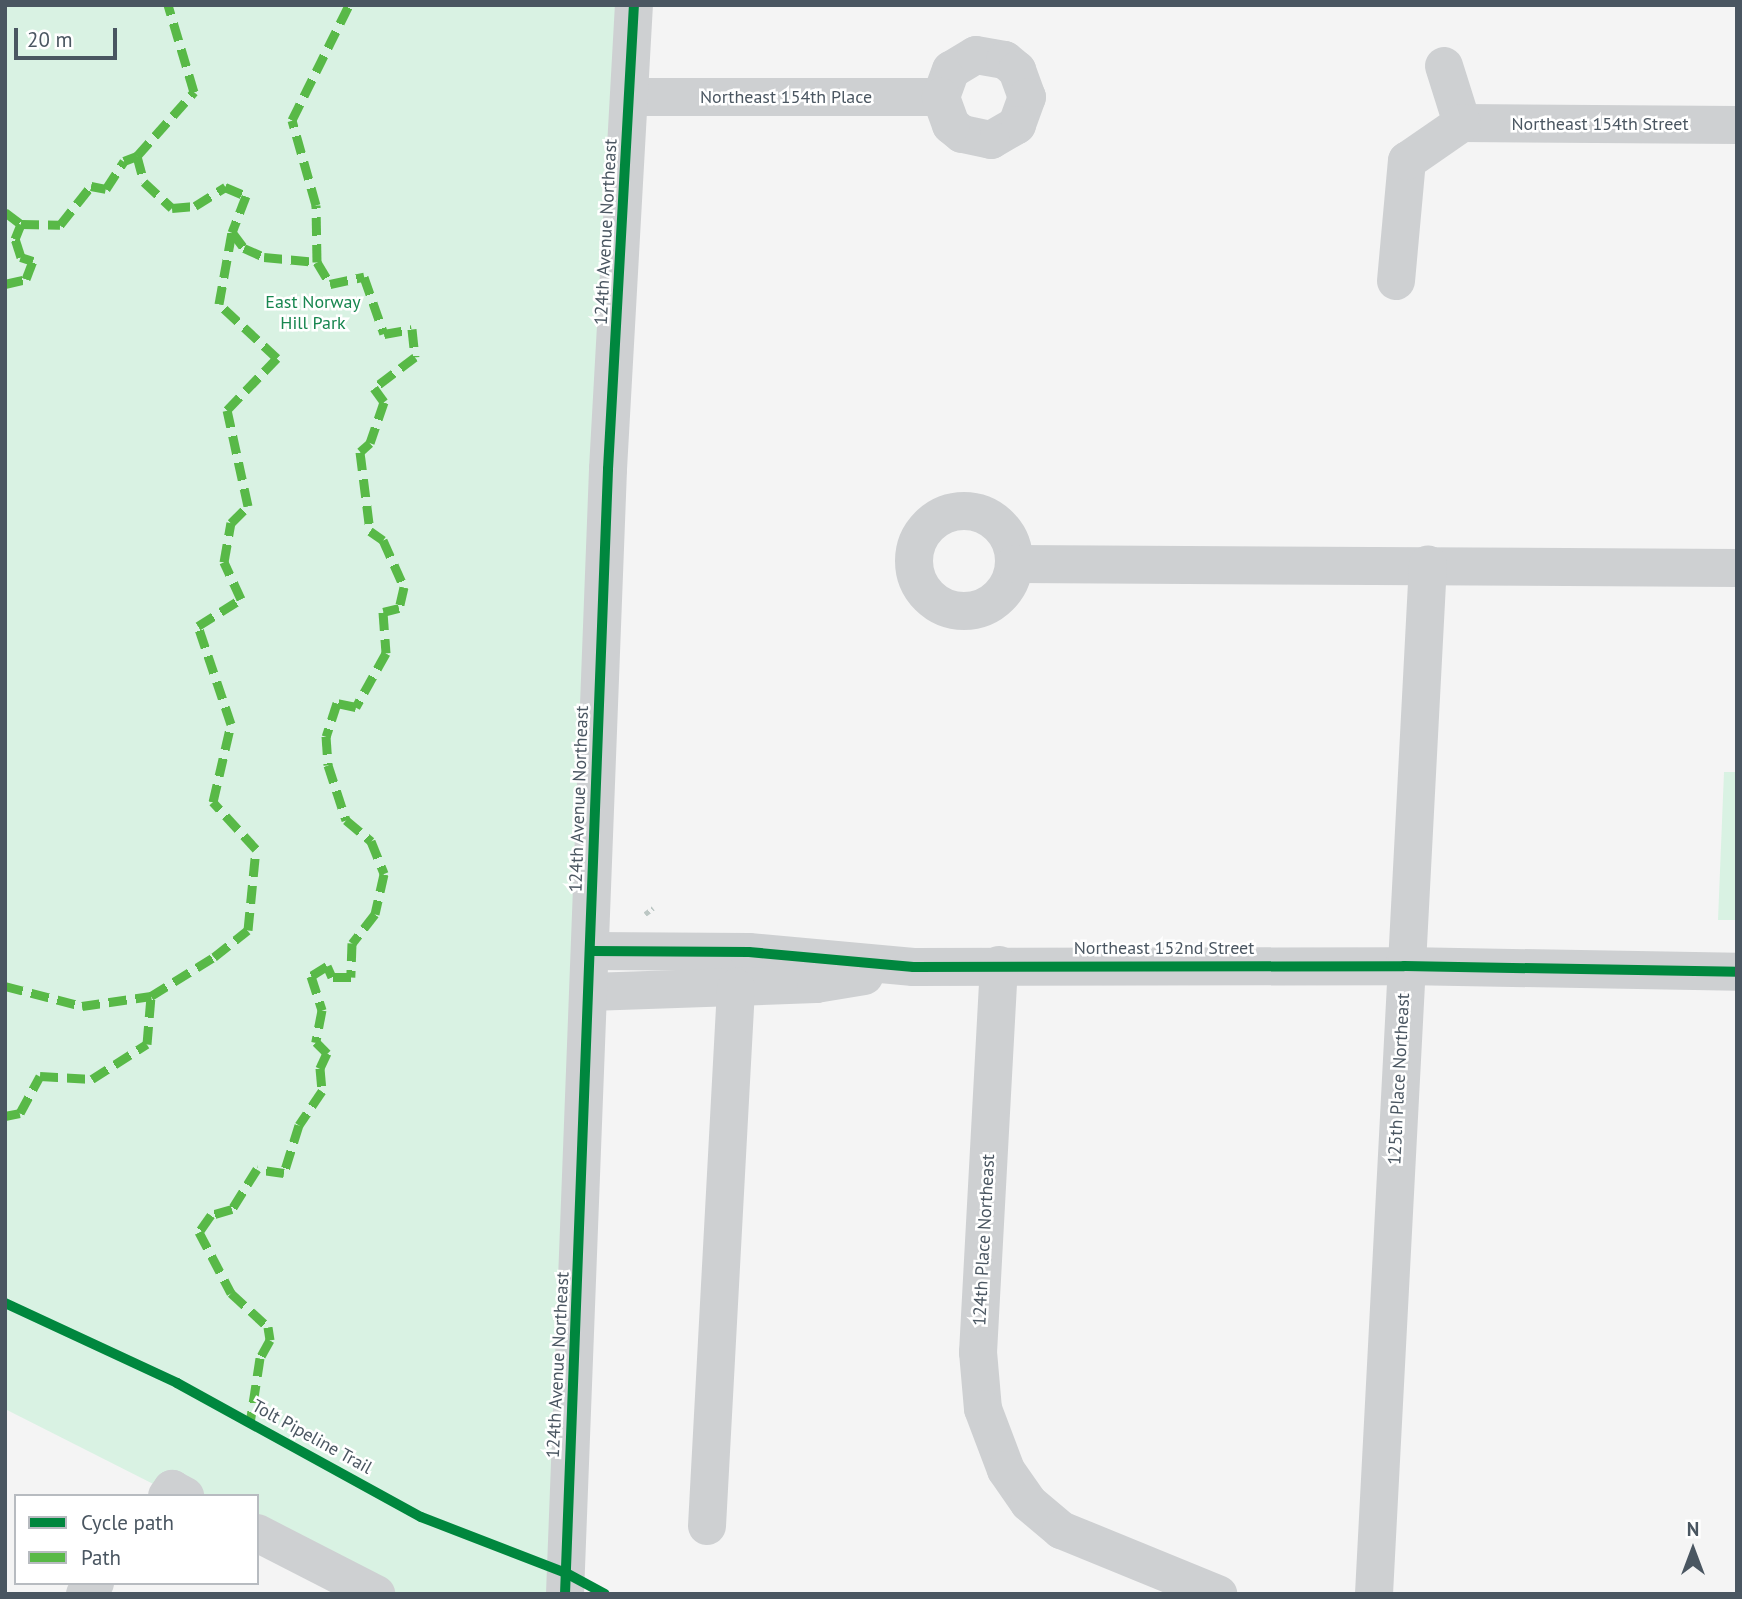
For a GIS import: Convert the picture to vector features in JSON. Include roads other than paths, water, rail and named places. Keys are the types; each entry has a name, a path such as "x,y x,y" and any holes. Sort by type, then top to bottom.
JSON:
{"street":[{"name":"124th Avenue Northeast","path":"565,1594 592,951 608,469 635,5"},
{"path":"1395,281 1407,161 1462,122 1444,66"},
{"name":"Northeast 154th Place","path":"630,97 941,97"},
{"name":"Northeast 154th Street","path":"1462,122 1737,125"},
{"path":"1014,564 1428,564 1737,568"},
{"name":"125th Place Northeast","path":"1374,1594 1404,966 1428,564"},
{"name":"Northeast 152nd Street","path":"592,951 749,952 913,967 1404,966 1737,972"},
{"name":"124th Place Northeast","path":"999,965 978,1353 983,1409 1006,1470 1029,1503 1060,1530 1218,1594"},
{"name":"Northeast 152nd Street","path":"590,992 816,984 913,967"},
{"path":"707,1526 736,988"},
{"path":"259,1534 376,1594"}],"park label":[{"name":"East Norway Hill Park","path":"313,313"}]}
